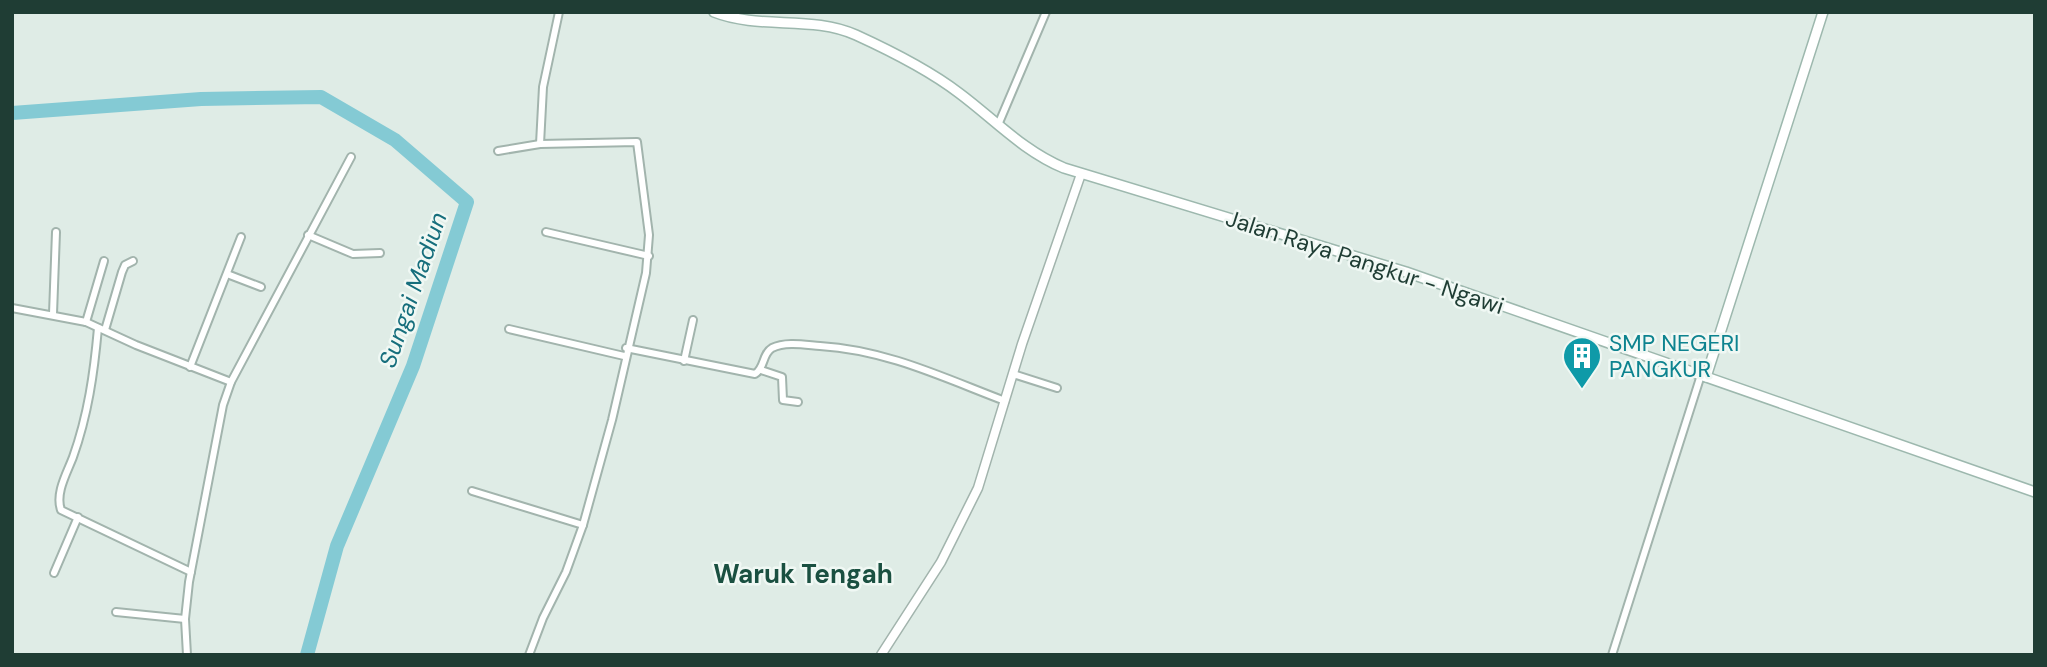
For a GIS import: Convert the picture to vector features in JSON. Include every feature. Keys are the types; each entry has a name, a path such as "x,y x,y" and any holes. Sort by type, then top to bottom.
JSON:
{"main road":[{"name":"Jalan Raya Pangkur - Ngawi","path":"714,12 752,23 825,26 848,31 940,80 1044,159 1081,174 1362,257 2035,492"},
{"path":"1703,376 1823,12"}],"street":[{"path":"540,144 543,87 559,12"},
{"path":"998,125 1046,12"},
{"path":"498,151 540,144 637,142 649,256 624,356 612,420 583,525 556,598 543,618 529,655"},
{"path":"187,655 185,619 191,572 204,514 217,432 231,382 351,157"},
{"path":"881,655 922,596 978,488 1013,373 1081,174"},
{"path":"53,314 56,232"},
{"path":"546,232 649,256"},
{"path":"308,235 353,254 380,253"},
{"path":"190,367 241,237"},
{"path":"86,322 104,261"},
{"path":"133,261 125,265 101,329 84,424 60,495 61,510 191,572"},
{"path":"227,274 261,287"},
{"path":"12,308 86,322 231,382"},
{"path":"684,361 693,320"},
{"path":"509,329 624,356"},
{"path":"761,370 765,357 773,348 795,345 835,346 903,361 1005,401"},
{"path":"626,348 755,373 761,370 782,377 783,400 798,402"},
{"path":"1013,373 1057,388"},
{"path":"1612,655 1703,376"},
{"path":"472,491 583,525"},
{"path":"54,573 78,517"},
{"path":"116,612 185,619"}],"waterway":[{"name":"Sungai Madiun","path":"12,113 201,99 321,97 395,140 467,202 413,366 337,546 307,655"}],"place":[{"name":"SMP NEGERI PANGKUR","path":"1582,390"}],"district":[{"name":"Waruk Tengah","path":"803,574"}]}
